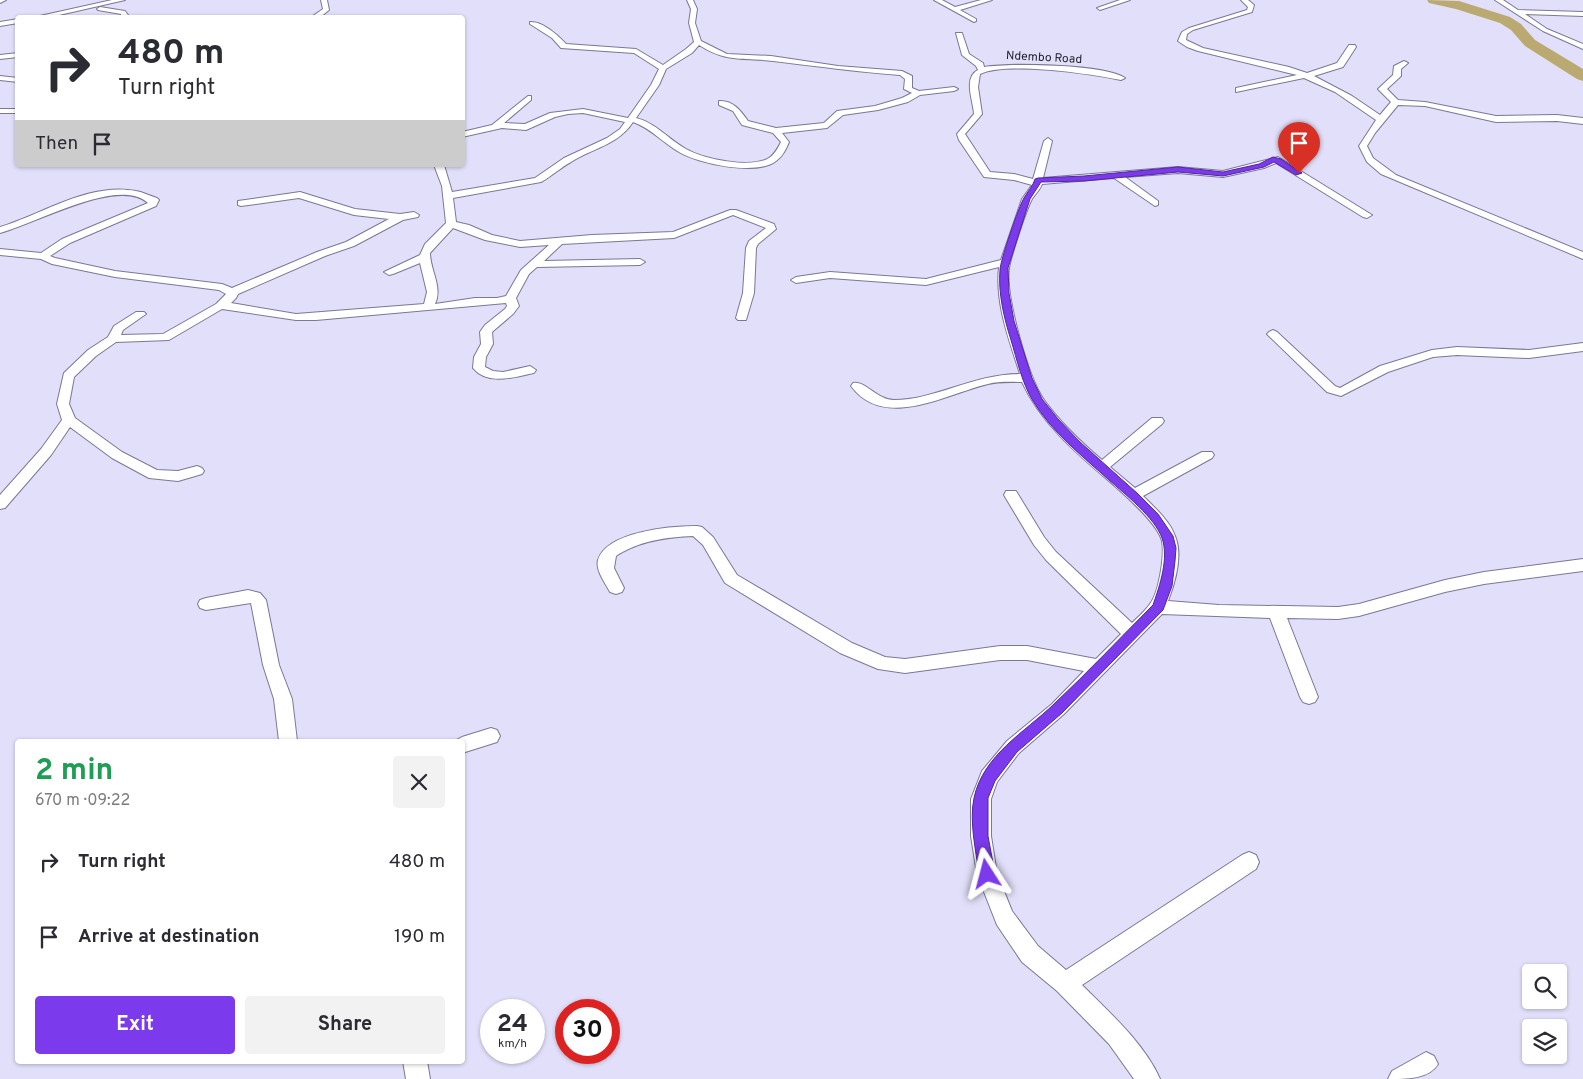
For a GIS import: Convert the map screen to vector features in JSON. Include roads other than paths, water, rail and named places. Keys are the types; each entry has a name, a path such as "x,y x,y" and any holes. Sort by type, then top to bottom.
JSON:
{"street":[{"path":"49,15 122,0"},
{"path":"317,15 326,10 324,0"},
{"path":"690,0 694,9 692,23 698,42 716,54 771,58 838,68 902,73 909,78 908,89 918,93"},
{"path":"937,0 974,20"},
{"path":"955,9 989,0"},
{"path":"1100,8 1127,0"},
{"path":"1244,0 1252,6 1250,11 1191,29 1184,33 1182,42 1195,48 1273,65 1307,76 1362,105 1382,120"},
{"path":"1498,0 1545,30 1583,47"},
{"path":"84,8 123,12 124,15"},
{"path":"1517,12 1583,14"},
{"path":"0,24 15,21"},
{"path":"532,23 555,36 564,46 636,51 649,61 663,68"},
{"path":"959,35 966,55 980,65 981,69 977,73 974,83 978,114 961,134 982,170 988,175 1014,177 1038,182 1178,170 1223,174 1261,166 1273,160 1278,160 1367,215"},
{"path":"448,196 538,180 548,175 567,160 610,140 623,131 655,85 663,68 698,42"},
{"path":"1239,90 1307,76 1340,65 1352,47"},
{"path":"0,57 15,55"},
{"path":"1404,63 1397,68 1397,76 1382,89 1396,102 1426,104 1496,120 1556,118 1583,121"},
{"name":"Ndembo Road","path":"981,69 1003,67 1077,70 1121,78"},
{"path":"0,78 15,80"},
{"path":"722,103 736,110 748,125 776,131 827,125 840,113 875,108 905,100 918,93 954,89"},
{"path":"496,125 528,98"},
{"path":"1396,102 1364,140 1363,146 1366,155 1379,169 1436,196 1583,256"},
{"path":"0,111 15,111"},
{"path":"465,134 496,125 526,127 553,115 583,112 650,125 687,153 746,166 772,161 781,152 786,142 776,131"},
{"path":"1048,141 1037,186 1027,199 1004,268 1004,293 1009,321 1027,378 1037,400 1076,445 1134,495 1154,517 1168,536 1170,548 1166,586 1158,607 1058,709 1012,747 989,777 981,798 981,836 987,874 1004,918 1030,954 1065,983 1117,1036 1148,1079"},
{"path":"440,167 446,182 451,224"},
{"path":"1114,174 1155,204"},
{"path":"0,230 104,193 132,192 154,200 153,204 148,208 72,239 43,256"},
{"path":"241,203 300,195 354,212 400,217 414,215"},
{"path":"451,224 489,238 520,244 620,236 674,235 732,212 771,228 753,242 751,248 750,283 746,308 742,318"},
{"path":"0,252 43,256 52,261 79,268 198,283 222,287 232,292 350,244 400,217"},
{"path":"428,307 431,300 433,282 425,257 428,246 451,224"},
{"path":"220,306 232,306 296,317 390,312 428,307 436,308 477,301 501,302 510,298 532,264 559,241"},
{"path":"389,272 425,257"},
{"path":"532,264 599,261 640,262"},
{"path":"796,280 830,275 926,282 1006,262"},
{"path":"197,471 178,476 154,475 117,455 69,420 63,404 68,376 92,353 113,339 165,337 220,306 232,296 232,292"},
{"path":"510,298 513,306 509,314 491,325 486,332 487,344 480,357 479,368 490,375 498,376 530,370"},
{"path":"113,339 114,333 118,328 140,314"},
{"path":"1273,334 1336,392 1350,388 1384,369 1432,354 1457,351 1529,354 1583,346"},
{"path":"857,386 873,400 888,405 905,403 988,380 1027,378"},
{"path":"0,504 46,452 69,420"},
{"path":"1101,467 1123,451 1156,421"},
{"path":"1134,495 1207,454"},
{"path":"1011,495 1038,541 1051,556 1131,633"},
{"path":"616,588 606,570 606,559 610,551 619,546 667,532 697,531 708,542 731,579 846,648 884,664 905,666 1000,653 1027,653 1099,667"},
{"path":"1158,607 1219,611 1338,613 1359,610 1380,603 1468,582 1583,565"},
{"path":"206,604 248,596 258,600 271,665 283,699 288,739"},
{"path":"1276,612 1310,697"},
{"path":"465,744 491,736"},
{"path":"1065,983 1249,862"},
{"path":"416,1064 418,1079"},
{"path":"1400,1079 1426,1064"}],"waterway":[{"path":"1434,0 1459,5 1505,20 1516,27 1530,43 1583,76"}]}
